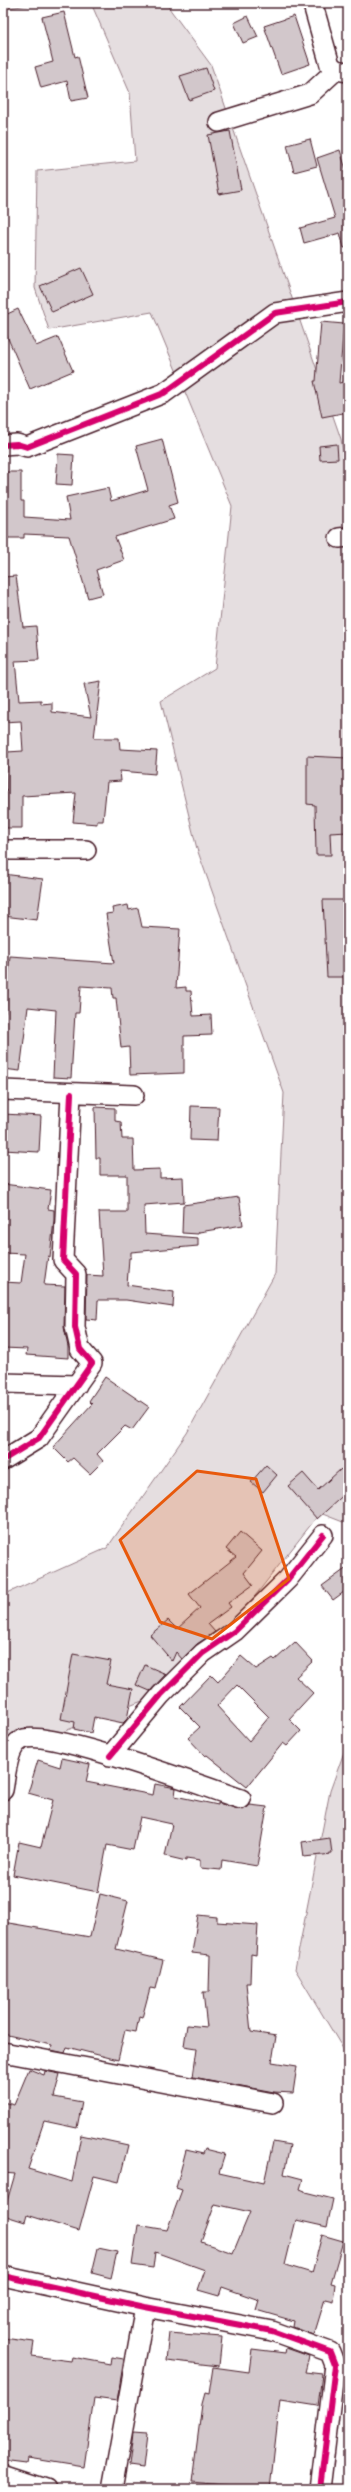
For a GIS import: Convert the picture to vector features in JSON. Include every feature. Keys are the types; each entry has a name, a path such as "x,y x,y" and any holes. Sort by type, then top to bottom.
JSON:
{"street":[{"path":"219,122 310,94 342,71 330,65 313,5"},
{"path":"3,445 17,444 27,447 164,393 275,313 348,302"},
{"path":"3,850 86,850"},
{"path":"3,1090 71,1094 134,1095"},
{"path":"3,1460 39,1438 92,1363 80,1349 75,1327 76,1274 63,1260 71,1094"},
{"path":"3,1383 77,1385"},
{"path":"110,1756 161,1695 203,1653 235,1631 288,1579 323,1535"},
{"path":"3,1790 13,1747 22,1740 31,1737 46,1739 110,1756 241,1799"},
{"path":"3,2052 273,2103"},
{"path":"3,2276 145,2307 272,2330 330,2352 335,2365 320,2489"},
{"path":"112,2489 145,2307"},
{"path":"3,2475 46,2489"}],"highlighted area":[{"path":"197,1471 256,1479 289,1579 212,1639 160,1622 120,1540"}],"shaded area":[{"path":"3,3 40,3 3,9"},
{"path":"91,3 168,3 169,8 211,65 341,439 348,481 348,1524 320,1513 186,1684 3,1755 3,1595 107,1548 187,1433 275,1274 284,1093 197,849 161,701 215,668 232,506 152,312 49,330 35,288 37,171 135,161 130,93"},
{"path":"348,1741 348,2057 295,1969 330,1791"}],"building":[{"path":"64,12 75,57 78,56 88,98 71,101 67,81 41,88 35,67 53,62 42,17"},
{"path":"248,16 258,37 243,43 234,23"},
{"path":"294,16 310,64 281,74 264,26"},
{"path":"206,68 214,91 189,100 180,76"},
{"path":"230,131 241,190 219,194 208,135"},
{"path":"310,139 317,166 294,172 287,145"},
{"path":"340,150 348,176 348,247 344,248 340,233 304,243 300,228 335,218 317,158"},
{"path":"81,268 93,294 52,312 40,286"},
{"path":"18,309 36,346 58,337 73,371 30,389 3,327 3,316"},
{"path":"321,322 344,324 339,383 348,381 348,412 322,417 314,381 316,381"},
{"path":"162,439 178,502 169,505 174,519 115,537 124,560 96,570 103,594 88,598 69,536 24,534 24,538 3,538 3,472 21,472 21,501 24,501 24,517 70,520 66,497 108,488 111,501 148,490 136,446"},
{"path":"337,444 338,459 320,460 319,446"},
{"path":"58,454 74,455 72,485 56,484"},
{"path":"16,576 23,627 36,626 39,660 15,661 19,701 41,700 41,704 52,703 52,712 91,717 84,684 101,681 94,738 119,738 120,749 157,751 155,774 120,771 121,781 107,782 103,821 97,821 97,824 73,822 76,793 22,796 22,828 6,828 7,752 23,751 21,721 3,722 3,577"},
{"path":"307,756 348,758 348,832 330,833 331,855 316,855 315,805 307,804"},
{"path":"3,874 43,879 37,920 3,916"},
{"path":"323,900 344,900 344,929 348,929 348,977 327,977"},
{"path":"128,905 129,910 138,908 142,927 180,929 176,988 186,987 186,991 191,991 193,1016 211,1015 212,1035 184,1036 184,1073 130,1075 129,1047 121,1048 116,998 113,998 112,988 81,986 79,1013 75,1013 71,1078 53,1077 56,1010 28,1007 20,1071 3,1069 3,1013 5,1013 10,956 114,963 106,914 113,913 112,908"},
{"path":"191,1106 219,1107 217,1141 190,1140"},
{"path":"95,1107 115,1108 115,1121 121,1122 122,1139 133,1139 134,1170 160,1169 160,1178 183,1177 184,1202 144,1205 145,1234 198,1238 198,1246 131,1252 131,1258 129,1258 127,1285 174,1292 173,1307 126,1300 98,1300 97,1320 86,1319 87,1275 103,1276 99,1212 127,1212 127,1175 100,1175 100,1158 96,1158"},
{"path":"3,1114 41,1116 39,1152 3,1150"},
{"path":"3,1184 51,1190 48,1209 54,1210 54,1220 50,1257 48,1256 44,1285 65,1286 64,1327 68,1347 68,1358 26,1355 27,1349 3,1348 3,1282 21,1283 25,1254 3,1253"},
{"path":"239,1197 243,1225 199,1232 198,1234 182,1233 183,1205"},
{"path":"105,1377 149,1407 132,1430 125,1426 97,1454 103,1461 90,1474 73,1458 68,1462 53,1447 92,1404 89,1401"},
{"path":"266,1465 277,1475 263,1492 251,1482"},
{"path":"341,1469 348,1477 348,1491 317,1519 288,1486 303,1473 318,1490"},
{"path":"240,1532 262,1551 244,1573 253,1585 228,1603 231,1607 208,1624 215,1632 197,1644 182,1659 176,1652 172,1661 150,1635 168,1620 177,1629 200,1608 189,1594 236,1557 226,1549"},
{"path":"348,1567 348,1589 333,1600 322,1586"},
{"path":"295,1642 313,1661 296,1677 313,1693 289,1719 301,1731 287,1746 283,1743 247,1787 207,1755 205,1756 188,1738 200,1727 180,1707 211,1675 218,1682 241,1656 256,1669 273,1658 275,1660","holes":["237,1685 269,1717 249,1741 217,1706"]},
{"path":"73,1654 111,1661 106,1684 133,1689 127,1719 123,1723 94,1717 91,1733 74,1729 75,1722 61,1719"},
{"path":"145,1665 166,1674 150,1691 136,1685"},
{"path":"62,1758 90,1764 86,1782 153,1795 155,1784 176,1788 175,1796 218,1805 218,1803 243,1810 250,1805 267,1807 257,1866 222,1860 221,1870 200,1868 200,1860 186,1858 186,1861 165,1856 172,1824 140,1817 133,1850 107,1845 98,1892 13,1875 19,1842 41,1847 53,1800 28,1793 38,1760 60,1767"},
{"path":"330,1838 332,1854 304,1857 302,1842"},
{"path":"100,1894 128,1901 116,1949 163,1960 156,1989 150,1988 142,2018 139,2017 136,2032 125,2030 118,2060 67,2047 65,2053 51,2050 52,2045 3,2034 3,1922 90,1937"},
{"path":"198,1915 217,1917 217,1922 258,1925 256,1955 251,1954 250,1983 246,1983 251,2032 276,2036 272,2062 297,2066 293,2093 274,2092 193,2077 197,2048 184,2046 187,2025 207,2027 203,1992 209,1992 210,1955 192,1953"},
{"path":"29,2069 44,2075 45,2071 60,2074 54,2097 82,2102 77,2128 44,2121 28,2169 72,2182 81,2135 128,2145 119,2182 94,2176 79,2231 27,2215 25,2222 3,2215 15,2174 3,2173 3,2102 14,2105"},
{"path":"273,2142 290,2145 284,2174 303,2179 300,2189 305,2192 333,2199 327,2227 296,2220 285,2265 312,2273 322,2235 343,2241 331,2283 335,2284 333,2301 325,2299 314,2335 293,2327 294,2321 256,2310 259,2300 222,2287 219,2296 198,2290 205,2270 155,2252 153,2268 132,2265 138,2225 167,2230 182,2190 176,2188 186,2150 203,2154 205,2149 225,2154 219,2173 264,2183","holes":["215,2204 250,2212 233,2253 201,2242"]},
{"path":"98,2248 117,2252 111,2278 92,2273"},
{"path":"169,2333 222,2337 219,2366 166,2360"},
{"path":"3,2338 34,2342 32,2356 71,2361 72,2357 110,2364 111,2357 124,2359 117,2401 94,2398 84,2467 28,2458 27,2463 3,2460"},
{"path":"286,2348 309,2356 305,2372 322,2374 318,2406 280,2400 270,2489 232,2489 233,2486 192,2482 202,2404 205,2393 209,2394 213,2367 249,2372 252,2349 285,2353"},
{"path":"133,2433 147,2434 143,2468 129,2466"}],"cycle path":[{"path":"3,445 17,444 27,447 164,393 275,313 348,302"},
{"path":"3,1460 39,1438 92,1363 80,1349 75,1327 76,1274 63,1260 71,1094"},
{"path":"110,1756 161,1695 203,1653 235,1631 288,1579 323,1535"},
{"path":"3,2276 145,2307 272,2331 330,2352 335,2365 320,2489"}]}
